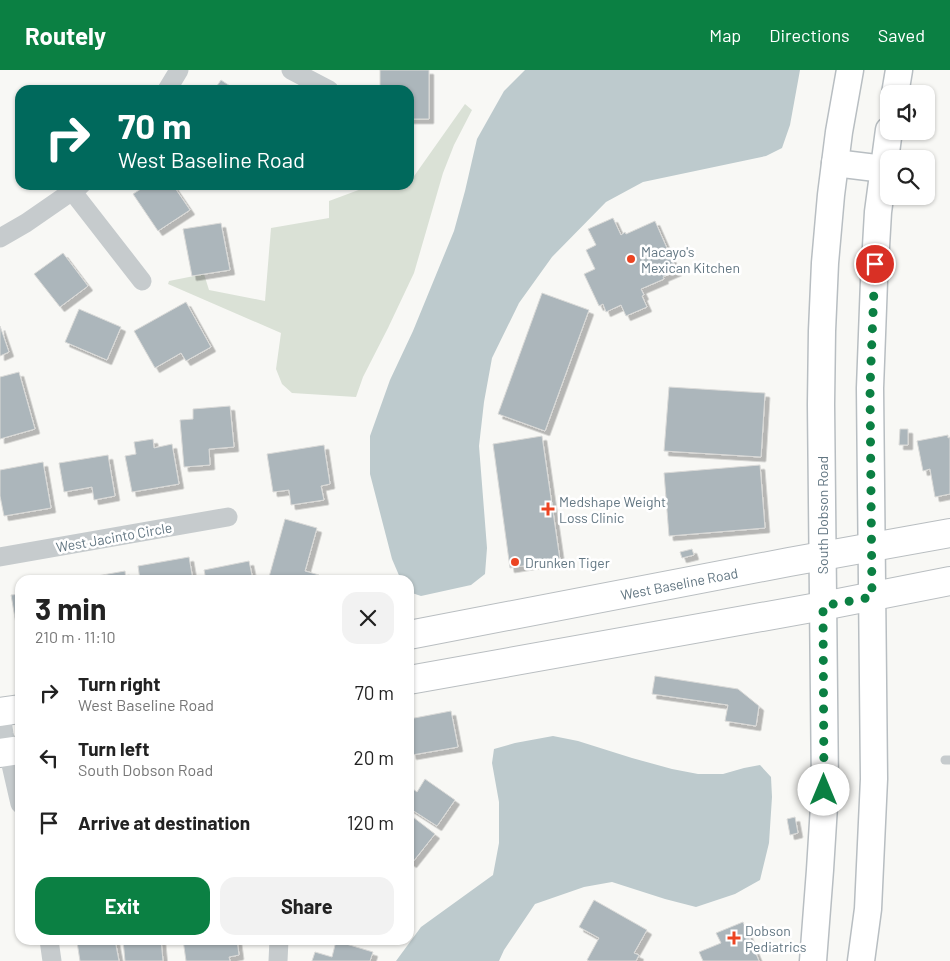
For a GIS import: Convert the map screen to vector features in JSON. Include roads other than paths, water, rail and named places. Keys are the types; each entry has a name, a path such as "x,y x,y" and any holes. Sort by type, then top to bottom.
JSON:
{"main road":[{"name":"South Dobson Road","path":"813,961 821,862 824,790 822,331 831,195 839,132 850,70"},
{"path":"896,85 899,70"},
{"path":"835,163 880,169"},
{"path":"861,961 868,909 874,779 870,388 874,281 880,198"},
{"name":"West Baseline Road","path":"414,634 950,533"},
{"path":"414,679 823,606 950,581"}],"street":[{"path":"170,85 179,70"},
{"path":"290,70 318,85"},
{"path":"0,238 73,190"},
{"path":"77,190 142,280"},
{"name":"West Jacinto Circle","path":"0,557 228,517"},
{"path":"5,710 15,778"},
{"path":"50,945 52,961"},
{"path":"278,961 279,945"}],"place":[{"name":"Macayo's Mexican Kitchen","path":"631,259"},
{"name":"Medshape Weight Loss Clinic","path":"548,509"},
{"name":"Drunken Tiger","path":"515,562"},
{"name":"Dobson Pediatrics","path":"734,938"}]}
